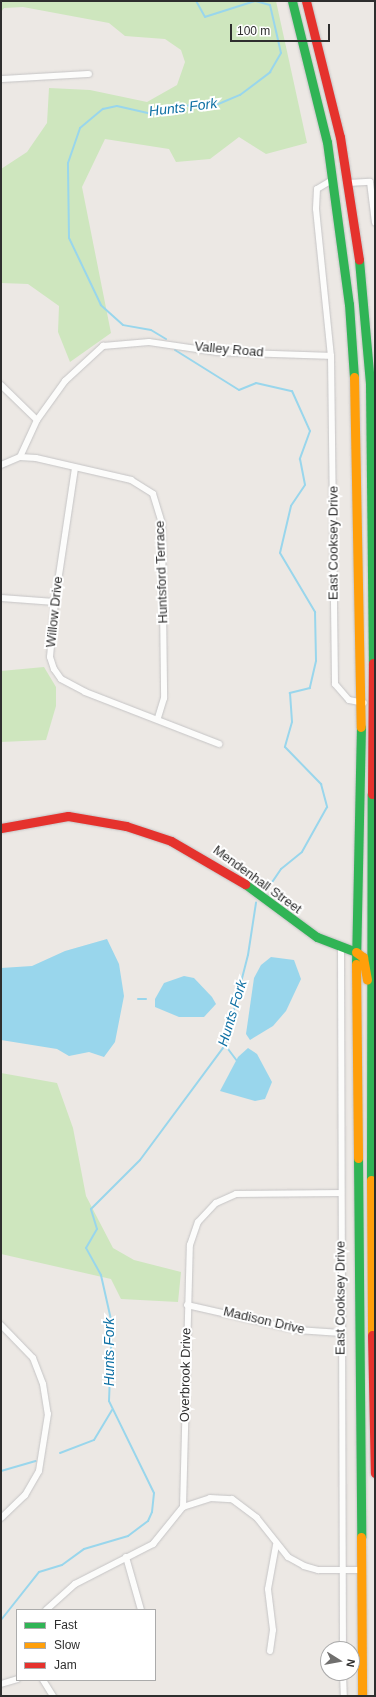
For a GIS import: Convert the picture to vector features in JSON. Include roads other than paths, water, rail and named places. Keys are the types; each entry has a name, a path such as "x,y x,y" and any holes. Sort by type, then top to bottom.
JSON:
{"main road":[{"path":"292,1 332,180 350,304 355,386 361,703 356,952 359,1570 362,1696"},
{"path":"306,1 348,183 356,227 370,384 374,704 374,944 371,1002 375,1473"},
{"name":"Mendenhall Street","path":"1,828 68,816 126,826 163,839 225,869 294,923 342,947 356,952"},
{"path":"358,876 367,916 368,940 374,944"},
{"path":"356,952 363,957 371,1002"}],"street":[{"path":"1,78 89,74"},
{"path":"331,356 316,210 317,189 332,180"},
{"path":"348,183 370,182 375,223"},
{"name":"Valley Road","path":"20,457 37,420 80,363 114,343 149,342 217,352 331,356"},
{"name":"East Cooksey Drive","path":"331,356 335,684 340,693 361,703 374,704"},
{"path":"1,385 37,420"},
{"path":"1,465 20,457"},
{"name":"Huntsford Terrace","path":"20,457 75,468 144,485 159,506 164,698 158,718"},
{"name":"Willow Drive","path":"75,468 54,602 50,657 61,679 85,692 158,718 219,744"},
{"path":"1,598 54,602"},
{"name":"East Cooksey Drive","path":"342,947 340,1192 343,1641"},
{"name":"Overbrook Drive","path":"183,1507 187,1305 192,1232 216,1203 247,1193 340,1192"},
{"name":"Madison Drive","path":"187,1305 297,1330 341,1333"},
{"path":"1,1325 33,1358 43,1384 48,1414 39,1471 26,1496 1,1518"},
{"path":"47,1609 76,1584 153,1544 183,1507 210,1498 232,1499 257,1518 276,1545 304,1566 318,1570 359,1570"},
{"path":"270,1651 273,1630 268,1589 276,1545"},
{"path":"126,1557 141,1609"},
{"path":"1,1684 16,1678"},
{"path":"44,1681 53,1696"},
{"path":"344,1681 344,1696"}],"water":[{"path":"107,939 119,964 124,996 115,1042 104,1057 89,1052 69,1056 57,1049 1,1040 1,968 32,966 65,951"},
{"path":"271,957 294,960 301,979 286,1011 273,1026 250,1040 246,1034 254,978 261,965"},
{"path":"184,976 194,978 212,997 216,1004 204,1017 179,1017 155,1007 155,999 164,983"},
{"path":"248,1048 257,1054 272,1082 265,1099 255,1101 220,1091 238,1057"}],"waterway":[{"name":"Hunts Fork","path":"166,339 151,330 123,325 101,305 69,238 68,163 80,128 103,109 117,106 152,114 195,104 216,105 240,95 270,72 281,53 270,5 255,1 205,17 196,1"},
{"name":"Hunts Fork","path":"175,350 239,390 256,383 292,391 310,431 300,459 305,485 291,506 280,553 315,612 316,661 310,688 290,693 292,722 285,747 321,784 327,807 302,852 281,869 266,891"},
{"name":"Hunts Fork","path":"1,1620 39,1572 62,1565 84,1549 128,1536 148,1521 152,1512 154,1493 109,1401 112,1324 101,1275 86,1248 97,1229 91,1209 140,1160 225,1045 248,955 256,903"},
{"path":"138,999 146,999"},
{"path":"225,1045 238,1062"},
{"path":"60,1453 94,1440 112,1410"},
{"path":"1,1471 36,1461"}]}
